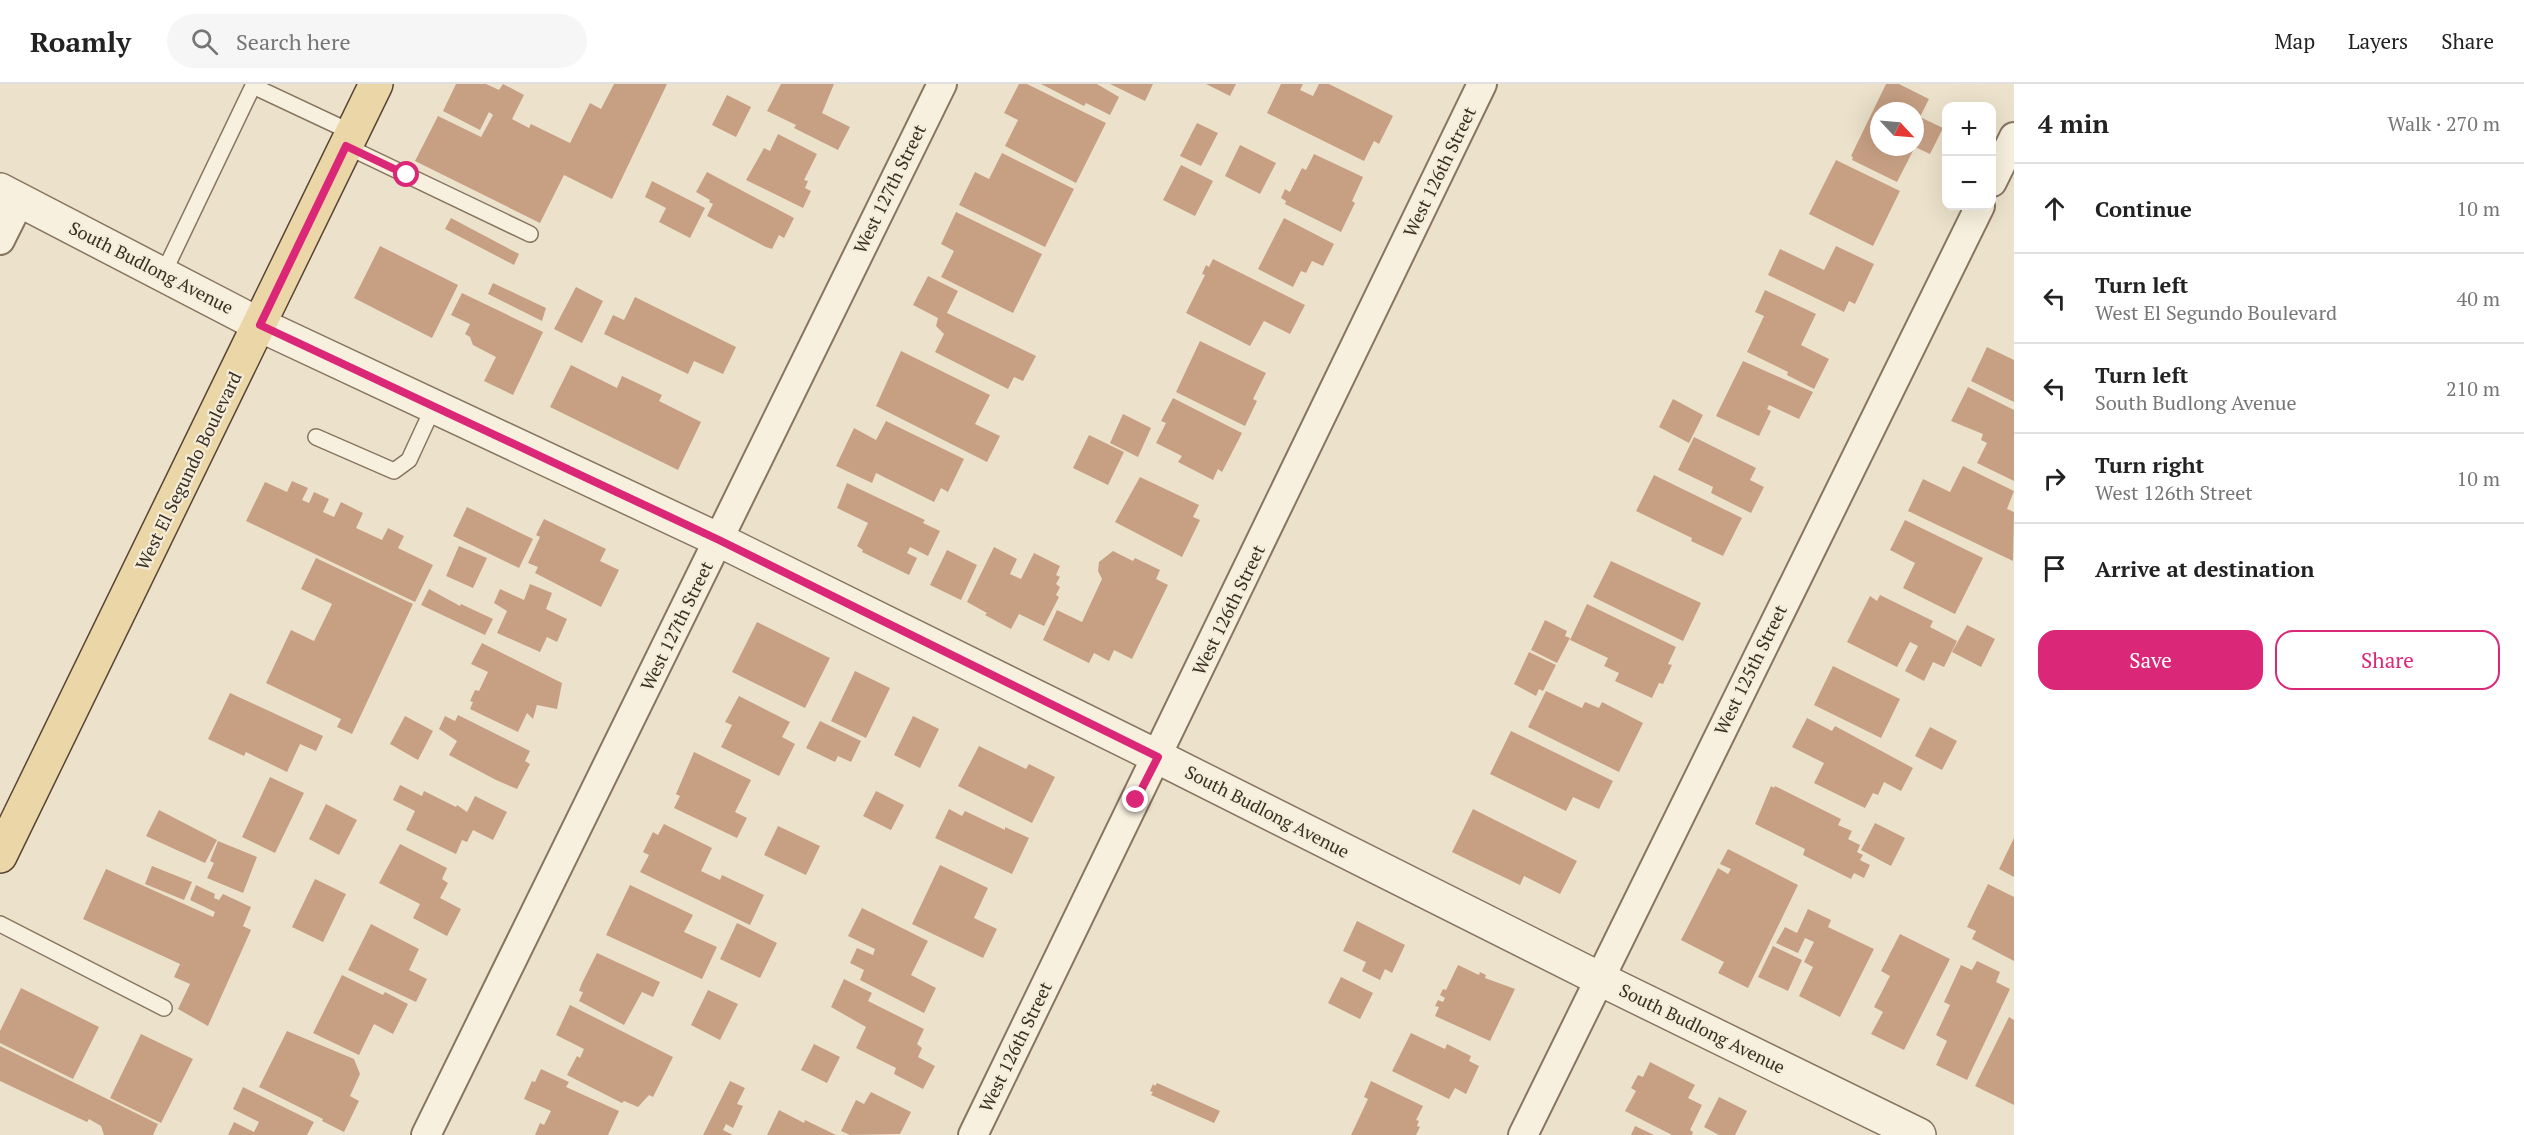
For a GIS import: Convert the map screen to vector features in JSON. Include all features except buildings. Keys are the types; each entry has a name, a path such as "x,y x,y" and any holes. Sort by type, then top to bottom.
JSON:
{"main road":[{"name":"West El Segundo Boulevard","path":"0,856 376,84"}],"street":[{"name":"West 127th Street","path":"426,1135 942,84"},
{"name":"West 126th Street","path":"973,1135 1482,84"},
{"path":"1996,174 2014,137"},
{"name":"South Budlong Avenue","path":"10,195 260,325 719,540 1600,979 1919,1135"},
{"path":"0,240 10,195"},
{"name":"West 125th Street","path":"1523,1135 1978,210"}],"lane":[{"path":"163,274 253,86 349,140 530,234"},
{"path":"316,437 394,471 409,460 433,408"},
{"path":"0,924 164,1008"}],"route":[{"path":"407,175 346,146 260,325 719,540 1158,757 1136,800"}]}
